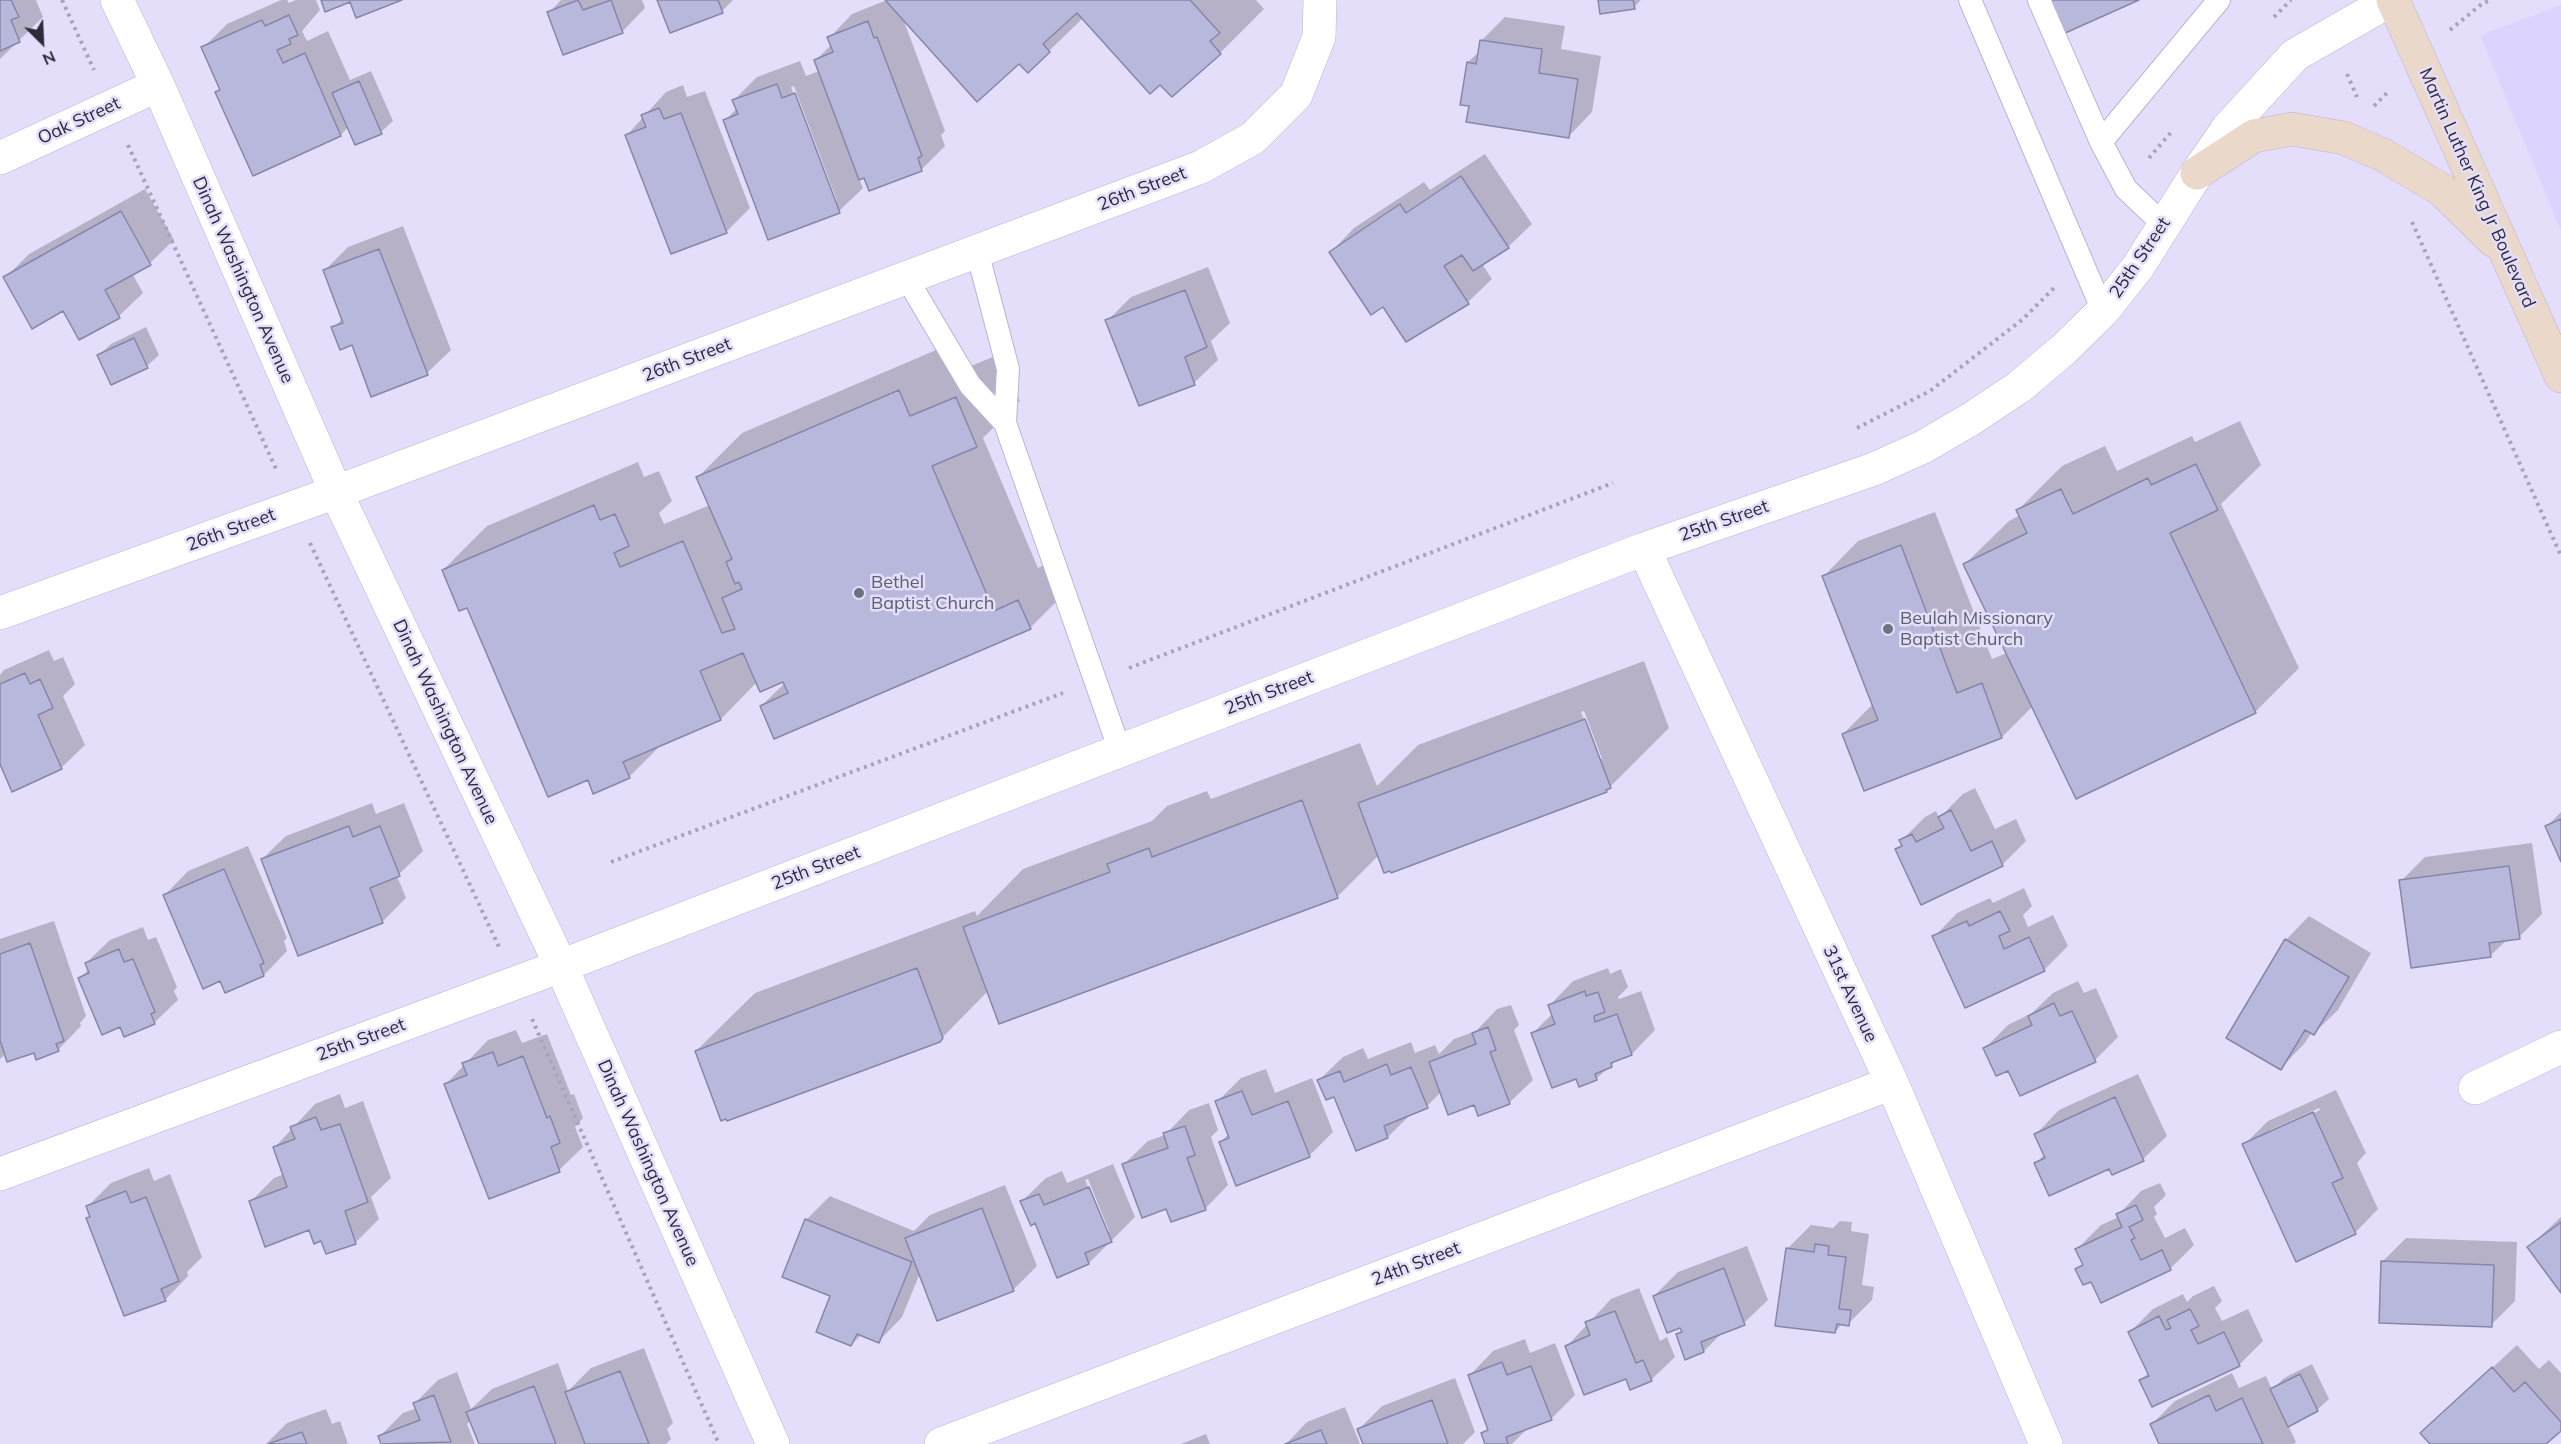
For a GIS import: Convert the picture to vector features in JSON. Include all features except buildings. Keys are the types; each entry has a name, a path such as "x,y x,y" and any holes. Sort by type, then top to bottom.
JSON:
{"main road":[{"name":"Martin Luther King Jr Boulevard","path":"2392,0 2561,376"},
{"path":"2196,173 2254,136 2292,129 2344,138 2383,155 2442,190 2506,252"}],"street":[{"name":"Dinah Washington Avenue","path":"117,0 158,84 336,492 561,966 773,1444"},
{"name":"26th Street","path":"0,613 336,492 1201,166 1253,138 1296,95 1319,37 1320,0"},
{"name":"25th Street","path":"0,1174 561,966 1644,549 1874,469 1923,447 2019,387 2063,350 2103,311 2138,267 2196,173 2228,128 2295,54 2392,0"},
{"name":"Oak Street","path":"0,158 158,84"},
{"name":"31st Avenue","path":"1644,549 1892,1083 2046,1444"},
{"path":"2475,1088 2561,1047"},
{"name":"24th Street","path":"941,1444 1892,1083"}],"lane":[{"path":"1970,0 2103,311"},
{"path":"2038,0 2101,142 2126,189 2164,225"},
{"path":"2101,142 2219,0"},
{"path":"977,251 1008,369 1005,423 1120,751"},
{"path":"906,277 970,385 1005,423"}],"path":[{"path":"62,0 293,507 516,983 719,1444"},
{"path":"2329,35 2383,155"},
{"path":"2411,219 2561,556"}],"shaded area":[{"path":"2561,5 2561,231 2480,35"}],"place":[{"name":"Bethel Baptist Church","path":"859,593"},
{"name":"Beulah Missionary Baptist Church","path":"1888,629"}]}
